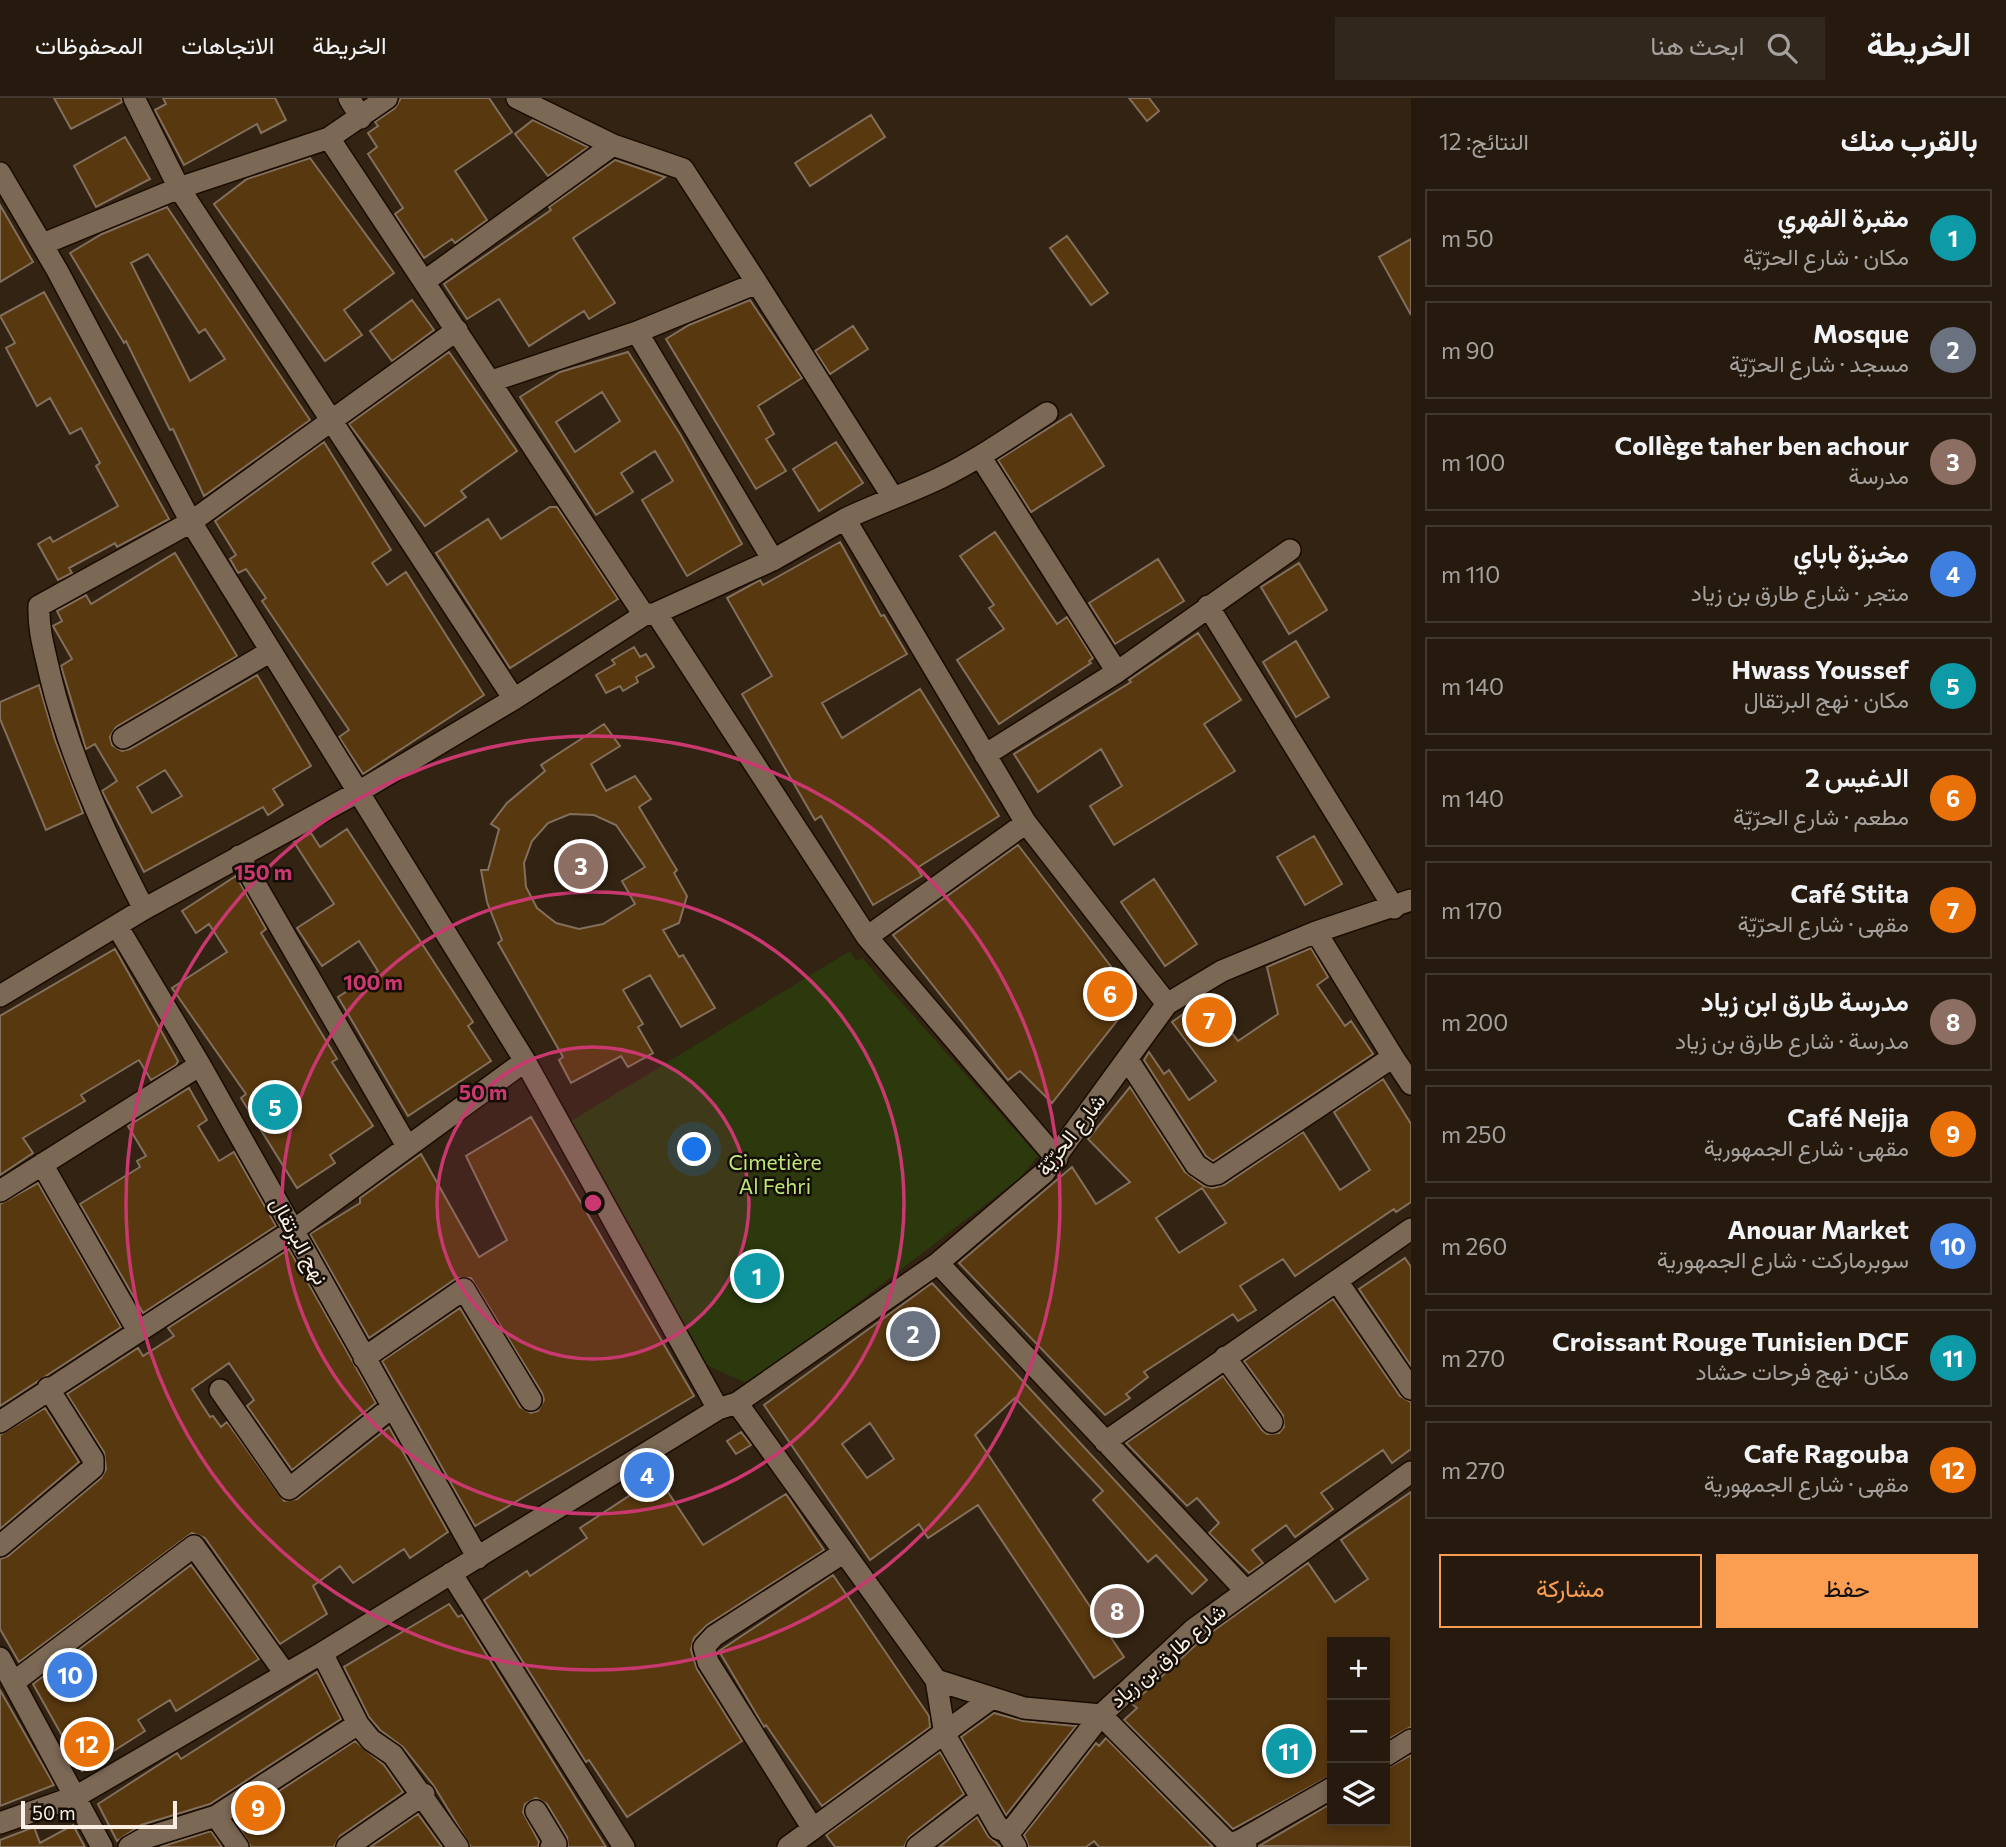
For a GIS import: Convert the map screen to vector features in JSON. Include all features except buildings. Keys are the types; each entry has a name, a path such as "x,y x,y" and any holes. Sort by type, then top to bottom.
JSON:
{"street":[{"path":"134,98 179,188 329,421 514,699"},
{"path":"349,98 361,118"},
{"path":"43,244 179,188 329,138 387,98"},
{"path":"517,98 613,145 683,169 892,496"},
{"path":"329,138 867,937 1057,1159"},
{"path":"425,281 613,145"},
{"path":"0,173 43,244 191,522 525,1060 727,1406 843,1553 936,1680 944,1735 999,1829 1011,1839 1014,1827 1101,1715 1231,1844 1244,1844 1327,1791"},
{"path":"492,381 637,332 757,283"},
{"path":"144,909 84,784 55,693 40,633 38,606 191,522 457,330"},
{"path":"637,332 773,560"},
{"path":"0,996 144,909 360,791 650,614 773,560 892,496 938,479 981,456 1047,413"},
{"path":"981,456 1117,672"},
{"path":"845,519 1026,823 1167,1004"},
{"path":"985,755 1117,672 1290,550"},
{"path":"1208,606 1402,904"},
{"path":"123,738 271,651"},
{"path":"867,937 1026,823"},
{"path":"239,856 407,1146"},
{"name":"شارع الحرّيّة","path":"0,1824 77,1796 284,1672 322,1653 727,1406 937,1263 1044,1173 1057,1159 1167,1004 1222,971 1316,932 1402,904"},
{"name":"نهج البرتقال","path":"117,926 200,1065 391,1408 478,1558"},
{"path":"1316,932 1411,1084"},
{"path":"1128,1060 1196,1165 1211,1175 1217,1174 1393,1056"},
{"path":"0,1422 48,1388 294,1230 525,1060"},
{"path":"0,1191 200,1065"},
{"path":"42,1164 138,1331"},
{"path":"1105,1443 1224,1357 1411,1229"},
{"path":"937,1263 1245,1590"},
{"path":"1337,1281 1411,1389"},
{"path":"364,1357 464,1289 531,1399"},
{"path":"1224,1357 1272,1422"},
{"path":"0,1546 93,1468 93,1459 48,1388"},
{"path":"220,1390 289,1489 391,1408"},
{"name":"شارع طارق بن زياد","path":"936,1680 1024,1708 1101,1715 1194,1629 1411,1472"},
{"path":"14,1682 194,1546 284,1672"},
{"path":"813,1829 708,1662 704,1647 714,1636 843,1553"},
{"path":"451,1573 624,1847"},
{"path":"322,1653 358,1724 371,1740 393,1755 424,1794 458,1847"},
{"path":"0,1658 77,1796 102,1847"},
{"path":"788,1847 992,1698"},
{"path":"129,1847 155,1834 216,1816 358,1724"},
{"path":"1390,1753 1411,1740"},
{"path":"347,1847 424,1794"},
{"path":"917,1847 981,1798"},
{"path":"536,1811 556,1844 551,1847"},
{"path":"216,1816 238,1847"}],"green space":[{"name":"Cimetière Al Fehri","path":"850,951 856,961 862,958 1038,1156 1020,1178 761,1377 746,1383 704,1364 571,1121"}],"place":[{"name":"Collège taher ben achour","path":"581,866"},
{"name":"الدغيس 2","path":"1110,994"},
{"name":"Café Stita","path":"1209,1020"},
{"name":"Hwass Youssef","path":"275,1107"},
{"name":"مقبرة الفهري","path":"757,1276"},
{"name":"Mosque","path":"913,1334"},
{"name":"مخبزة باباي","path":"647,1475"},
{"name":"مدرسة طارق ابن زياد","path":"1117,1611"},
{"name":"Anouar Market","path":"70,1675"},
{"name":"Cafe Ragouba","path":"87,1744"},
{"name":"Croissant Rouge Tunisien DCF","path":"1289,1751"},
{"name":"Café Nejja","path":"258,1808"}]}
